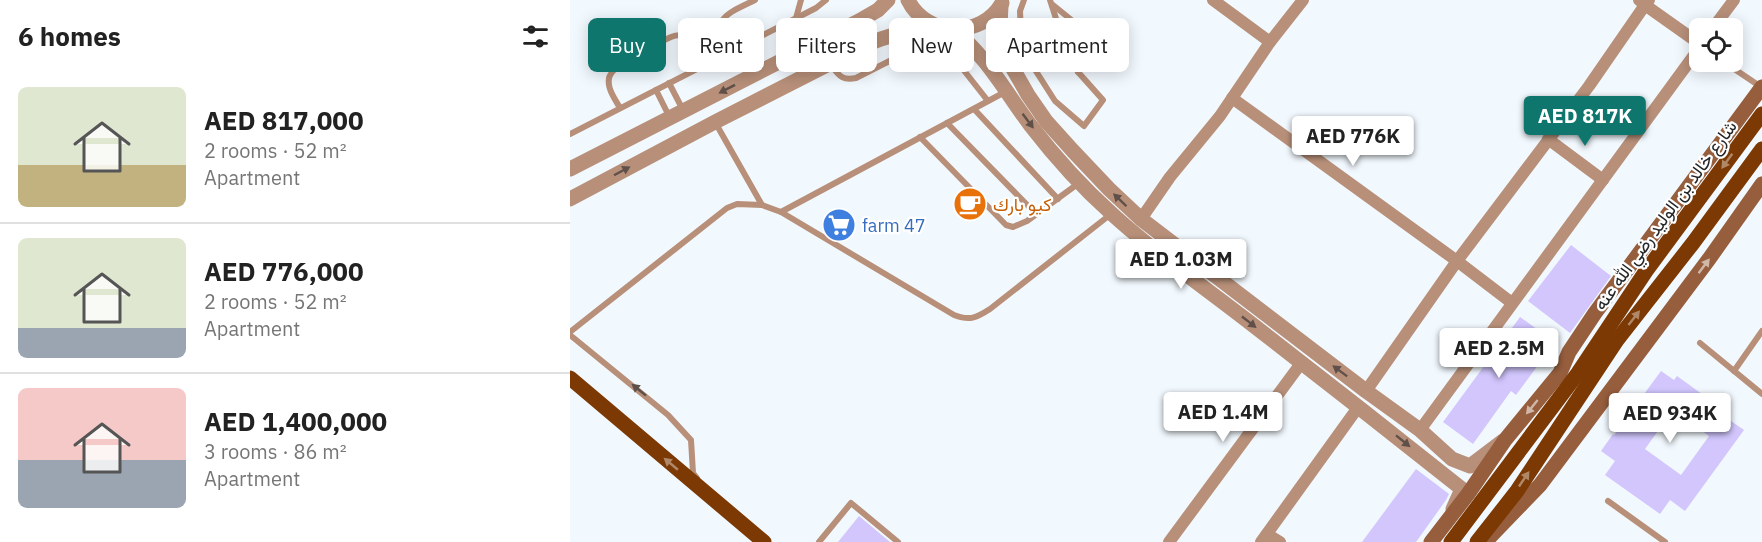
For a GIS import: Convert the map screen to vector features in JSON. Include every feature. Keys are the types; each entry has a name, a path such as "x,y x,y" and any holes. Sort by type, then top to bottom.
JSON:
{"main road":[{"path":"1431,542 1505,440 1560,373 1569,352 1595,313 1762,87"},
{"name":"شارع خالد بن الوليد رضي الله عنه","path":"1452,542 1578,373 1646,271 1762,114"},
{"name":"شارع خالد بن الوليد رضي الله عنه","path":"1476,542 1517,490 1617,340 1694,243 1762,149"},
{"path":"1485,542 1540,485 1709,259 1762,184"},
{"path":"570,378 764,542"}],"street":[{"path":"570,169 859,21 878,10 888,0"},
{"path":"908,0 923,18"},
{"path":"1213,0 1270,42"},
{"path":"1141,219 1170,177 1220,116 1270,42 1303,0"},
{"path":"1720,18 1734,0"},
{"path":"1366,391 1457,261 1589,86 1644,2 1689,37"},
{"path":"974,26 984,22 1002,3"},
{"path":"1002,3 1000,26 1003,42 1012,67 1028,95 1046,121 1073,152 1141,219 1420,430 1452,459 1470,466 1505,440"},
{"path":"974,48 996,74 1032,128 1111,214 1150,247 1359,406 1462,489 1450,517"},
{"path":"1420,430 1689,61"},
{"path":"570,199 812,72"},
{"path":"1232,98 1512,303"},
{"path":"1548,139 1603,180"},
{"path":"1169,542 1302,362"},
{"path":"1280,542 1264,538 1359,406"}],"lane":[{"path":"726,18 731,12 755,0"},
{"path":"796,18 801,0"},
{"path":"796,18 826,0"},
{"path":"1020,18 1024,0"},
{"path":"1051,2 1070,18"},
{"path":"1051,2 1056,18"},
{"path":"620,108 609,88 611,73 623,62 678,36"},
{"path":"877,67 921,45 934,46 951,54 988,101"},
{"path":"570,134 691,72"},
{"path":"837,72 842,78 848,80 868,72"},
{"path":"1036,72 1055,101 1084,126 1103,100 1078,72"},
{"path":"1739,72 1762,87"},
{"path":"669,83 677,114"},
{"path":"656,90 677,114"},
{"path":"781,212 1006,91"},
{"path":"974,108 1058,199"},
{"path":"715,122 762,206"},
{"path":"947,123 1036,214"},
{"path":"920,137 1006,225 1014,227 1020,225 1080,182"},
{"path":"716,502 693,473 692,440 668,415 570,334 727,208 737,204 762,206 781,212 954,315 965,319 978,317 990,309 1111,214"},
{"path":"1734,371 1762,331"},
{"path":"1700,344 1762,393"},
{"path":"1608,501 1665,542"},
{"path":"819,542 851,503 898,542"}],"building":[{"path":"1571,245 1611,276 1570,333 1528,301"},
{"path":"1520,317 1555,342 1516,395 1511,391 1473,444 1443,422"},
{"path":"1661,371 1674,380 1677,376 1731,415 1728,419 1744,430 1685,511 1670,500 1660,514 1605,475 1615,461 1601,451","holes":["1673,410 1709,436 1681,475 1645,449"]},
{"path":"1416,469 1449,494 1416,542 1362,542"},
{"path":"859,516 890,542 838,542"}],"place":[{"name":"كيو بارك","path":"970,204"},
{"name":"farm 47","path":"839,225"}]}
